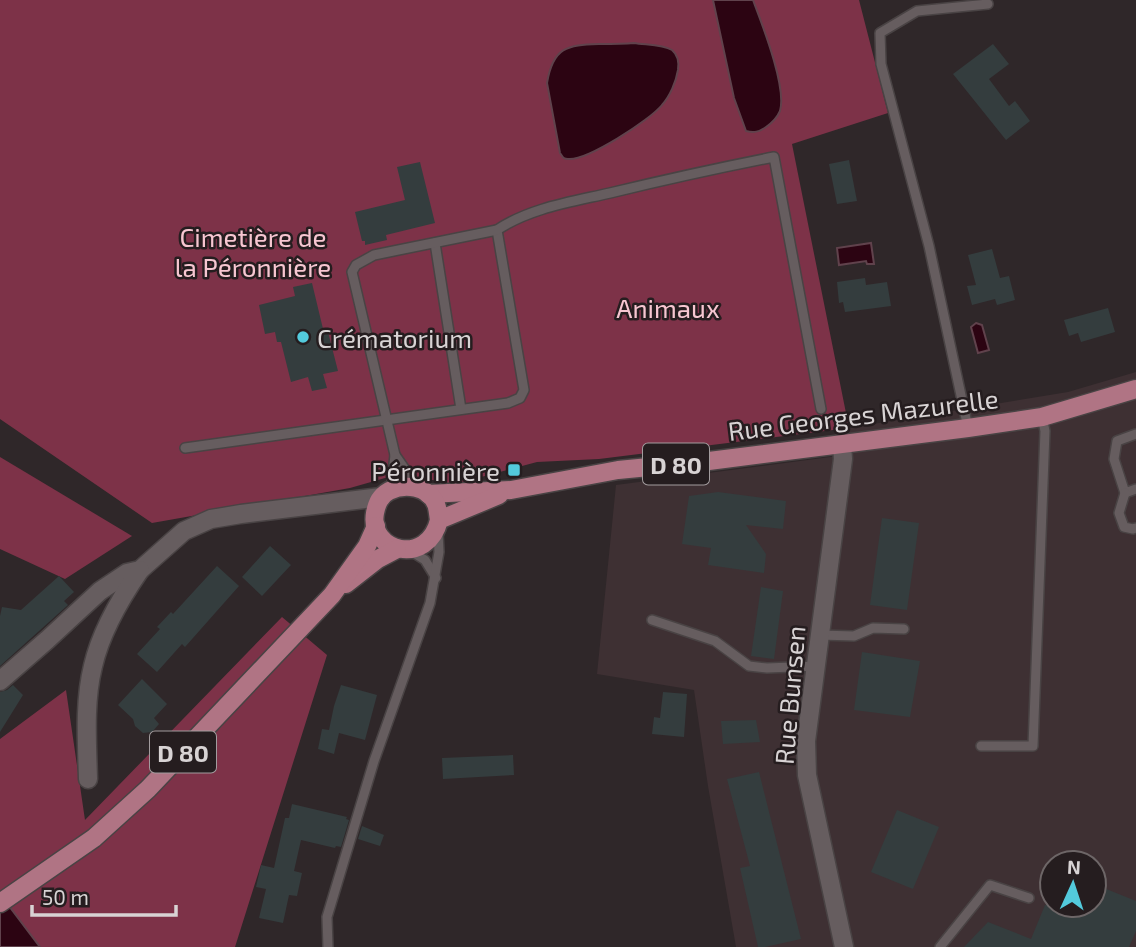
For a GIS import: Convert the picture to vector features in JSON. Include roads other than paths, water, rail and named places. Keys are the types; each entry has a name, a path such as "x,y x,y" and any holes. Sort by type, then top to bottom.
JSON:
{"main road":[{"name":"Rue Georges Mazurelle","path":"511,490 618,470 842,445 1042,417 1136,389"},
{"path":"406,486 423,491 436,504 438,524 432,539 422,546 403,549 389,545 381,537 375,522 377,505 386,494 406,486"},
{"name":"D 80","path":"423,491 511,490"},
{"name":"D 80","path":"438,524 511,490"},
{"name":"D 80","path":"0,903 94,838 148,789 332,594 367,546 375,522"},
{"name":"D 80","path":"332,594 378,559 403,549"}],"street":[{"name":"Rue Bunsen","path":"842,445 843,459 806,741 807,775 844,947"},
{"path":"88,779 87,700 93,666 102,638 123,596 140,570 184,531 211,519 386,494"},
{"path":"339,502 358,509 375,522"},
{"path":"0,681 100,591 127,573 140,570"}],"lane":[{"path":"968,428 929,247 881,64 880,33 917,11 988,4"},
{"path":"423,491 395,455 352,272 356,265 374,255 497,230 513,219 545,208 718,168 774,158 821,410"},
{"path":"184,448 508,403 520,398 524,390 497,230"},
{"path":"435,243 461,409"},
{"path":"981,746 1033,746 1045,432 1042,417"},
{"path":"1136,434 1117,441 1114,459 1125,492 1119,513 1124,527 1136,528"},
{"path":"386,494 395,455"},
{"path":"1125,492 1136,489"},
{"path":"328,947 327,917 374,761 430,603 439,552 438,524"},
{"path":"403,549 425,560 436,578"},
{"path":"652,620 715,641 749,666 817,666"},
{"path":"820,635 854,636 873,628 904,629"},
{"path":"940,947 990,885 1028,898"}],"place":[{"name":"Crématorium","path":"303,337"},
{"name":"Péronnière","path":"514,470"}],"park label":[{"name":"Cimetière de la Péronnière","path":"253,251"},
{"name":"Animaux","path":"668,307"}]}
